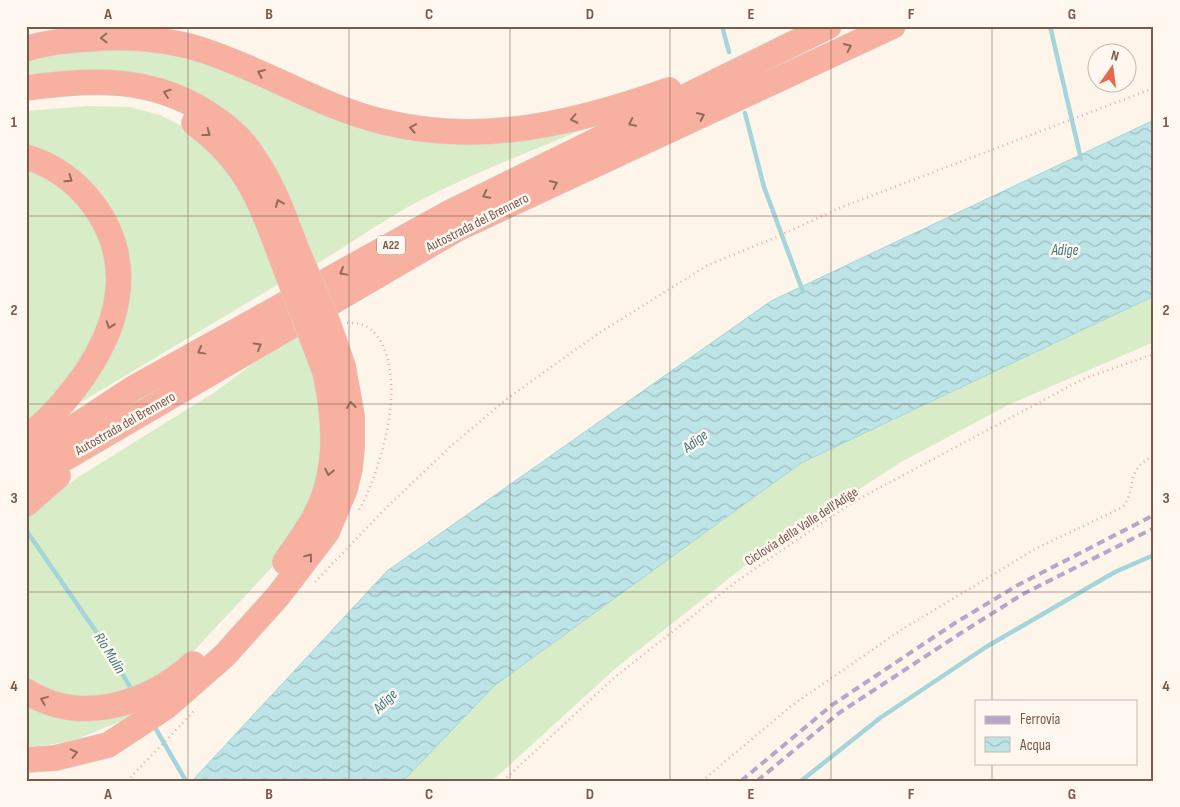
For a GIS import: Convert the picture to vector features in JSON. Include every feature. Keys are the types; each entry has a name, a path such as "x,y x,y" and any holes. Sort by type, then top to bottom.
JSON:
{"highway":[{"name":"Autostrada del Brennero","path":"26,459 132,389 448,214 830,26"},
{"name":"Autostrada del Brennero","path":"28,494 116,440 185,388 458,229 893,26"},
{"path":"26,48 72,40 99,38 132,38 189,46 233,61 360,116 421,130 471,133 531,128 619,108 770,56"},
{"path":"26,88 93,81 126,83 151,87 193,104 221,122 245,145 263,170 278,200 288,251"},
{"path":"26,104 89,98 120,99 149,104 175,113 192,122 213,138 233,158 247,177 264,212 328,323 334,369 352,416 350,468 345,489 327,532 256,623 226,655 162,698 137,726 108,744 55,758 26,760"},
{"path":"26,157 55,170 74,182 98,211 110,234 117,260 118,284 113,320 90,368 63,404 40,428 26,437"},
{"path":"26,691 63,707 85,709 162,698"}],"path":[{"path":"310,587 382,512 451,446 508,398 599,333 708,265 772,239 842,207 1154,88"},
{"name":"Ciclovia della Valle dell'Adige","path":"503,781 616,676 737,581 853,502 1083,379 1154,354"},
{"path":"702,781 791,706 902,630 1037,548 1123,507 1128,501 1136,468 1146,459 1154,456"},
{"path":"127,781 201,704"}],"green space":[{"path":"163,47 355,121 600,122 486,170 419,201 315,265 222,112 26,78 26,55"},
{"path":"88,106 129,107 160,115 186,128 228,164 282,282 66,411 85,385 122,246 26,149 26,111"},
{"path":"26,166 48,176 84,206 105,249 107,298 82,365 26,425"},
{"path":"1154,296 1154,342 1010,404 901,462 757,556 616,668 492,781 403,781 495,685 801,463"},
{"path":"293,334 309,346 324,395 325,460 297,533 273,566 177,669 153,683 82,702 26,681 26,515 80,476 215,392"},
{"path":"26,700 148,701 133,716 75,740 26,747"}],"water":[{"name":"Adige","path":"1154,120 1154,296 801,463 495,685 403,781 192,781 387,571 771,301"}],"waterway":[{"path":"722,26 729,52"},
{"path":"1050,26 1081,159"},
{"path":"745,113 764,187 803,292"},
{"name":"Rio Mulin","path":"26,530 108,649 133,692"},
{"path":"801,781 880,718 986,647 1115,572 1154,555"},
{"name":"Rio Mulin","path":"153,724 186,781"}],"railway":[{"path":"741,781 832,705 955,623 1018,585 1154,515"},
{"path":"757,781 839,713 961,633 1023,594 1154,528"}]}
